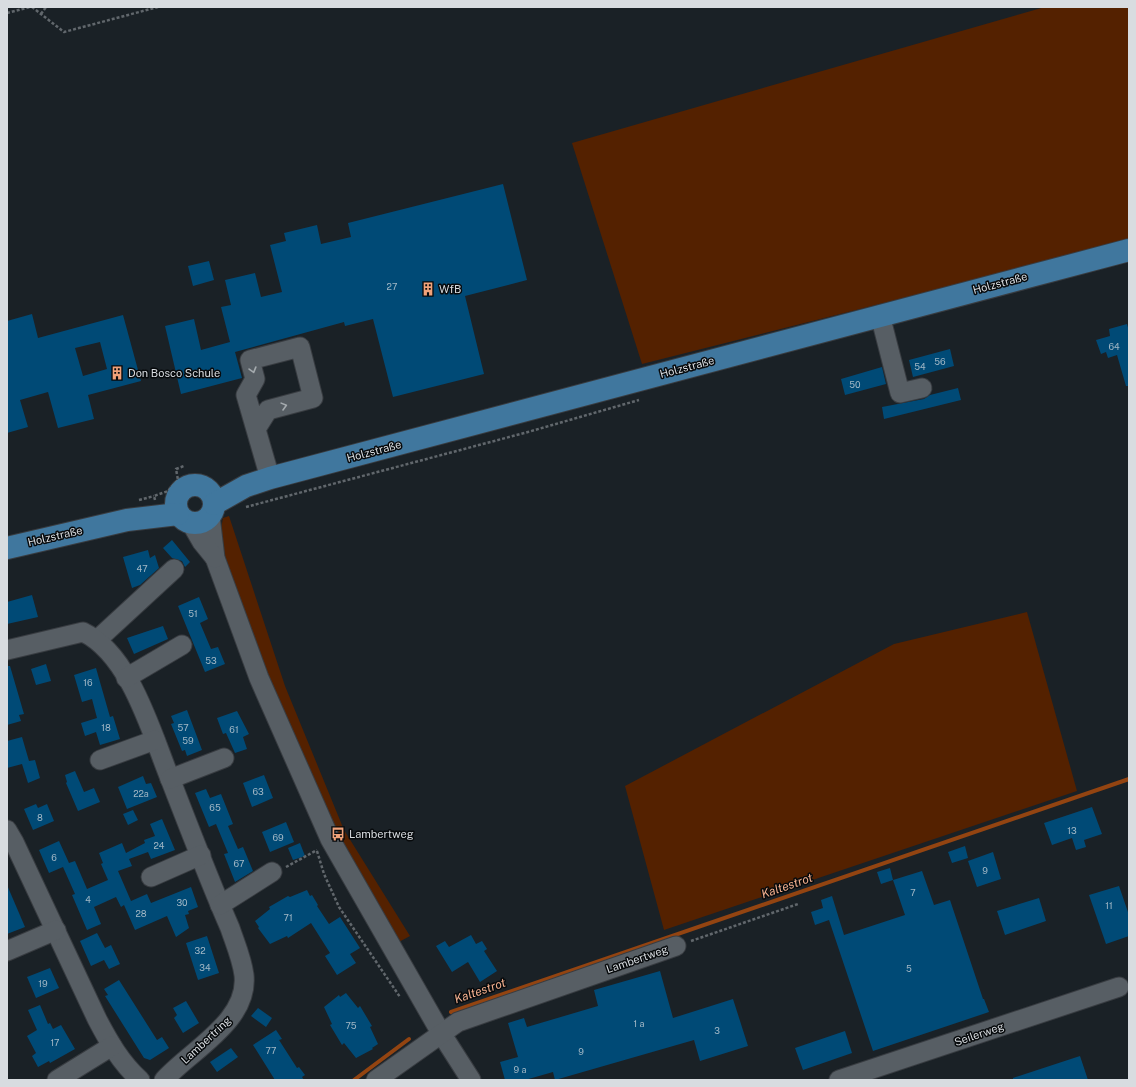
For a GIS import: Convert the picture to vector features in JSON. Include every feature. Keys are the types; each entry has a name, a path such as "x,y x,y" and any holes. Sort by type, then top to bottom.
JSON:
{"main road":[{"name":"Holzstraße","path":"7,548 127,520 156,506 196,508 246,486 270,478 1129,250"}],"street":[{"path":"880,315 894,395 922,388"},
{"path":"256,429 268,410 313,398 300,347 250,360 255,379 246,395 270,478"},
{"path":"196,508 202,542 215,558 259,678 330,839 441,1033 471,1080"},
{"path":"97,640 174,569"},
{"name":"Lambertring","path":"7,650 75,632 83,632 97,640 116,661 126,678 155,740 240,955 244,975 244,991 240,1005 230,1020 164,1080"},
{"path":"126,678 182,645"},
{"path":"100,760 155,740"},
{"path":"170,779 224,758"},
{"path":"7,830 112,1046 128,1069 140,1080"},
{"path":"151,877 201,855"},
{"path":"220,905 272,872"},
{"path":"7,951 56,930"},
{"name":"Lambertweg","path":"376,1080 458,1022 676,946"},
{"name":"Seilerweg","path":"839,1080 860,1077 1119,987"},
{"path":"57,1080 112,1046"}],"path":[{"path":"7,13 31,7 64,32 158,7"},
{"path":"41,14 46,7"},
{"path":"272,872 277,871 317,850"},
{"path":"676,946 798,904"}],"shaded area":[{"path":"1045,7 1129,7 1129,241 642,364 572,143"},
{"path":"229,516 285,686 344,830 410,936 397,943 334,834 273,690 219,540 223,518"},
{"path":"1027,612 1077,791 664,930 625,786 894,644"}],"building":[{"name":"WfB","path":"503,184 527,280 465,296 484,374 393,397 373,319 345,326 344,322 235,352 242,378 181,394 165,326 194,319 201,350 230,342 221,307 231,305 225,280 255,273 261,297 282,292 270,245 286,241 284,233 317,225 321,244 351,237 348,223"},
{"path":"209,261 214,280 193,286 188,266"},
{"name":"Don Bosco Schule","path":"32,314 38,338 123,315 141,381 88,395 94,419 58,428 48,392 20,400 28,427 7,433 7,321","holes":["100,342 107,369 83,376 75,348"]},
{"path":"1127,324 1129,331 1129,386 1126,386 1117,355 1108,358 1106,352 1101,354 1096,340 1110,336 1109,329"},
{"path":"950,349 954,366 913,377 909,360"},
{"path":"882,367 886,384 845,395 841,379"},
{"path":"958,388 961,400 884,419 882,407 924,399 930,395"},
{"path":"172,540 190,562 185,567 182,561 172,558 163,548"},
{"path":"148,550 150,558 155,555 159,568 140,585 132,588 123,557"},
{"path":"32,595 38,617 7,624 7,602"},
{"path":"199,597 208,619 200,623 211,649 218,647 225,664 205,672 178,606"},
{"path":"163,626 168,639 134,654 127,638"},
{"path":"46,664 51,681 36,685 31,669"},
{"path":"7,666 10,666 24,714 19,715 21,721 7,725"},
{"path":"96,668 110,717 113,716 120,739 100,745 96,732 85,736 81,723 97,718 92,699 82,702 74,675"},
{"path":"187,710 202,750 187,756 185,750 182,751 171,724 174,723 171,716"},
{"path":"237,711 249,734 243,737 247,749 235,753 226,733 223,734 217,718"},
{"path":"22,737 29,761 35,760 40,778 28,783 22,764 7,768 7,741"},
{"path":"75,771 84,792 94,788 100,802 78,811 66,783 65,775"},
{"path":"264,775 273,798 252,807 243,783"},
{"path":"143,776 146,784 151,783 157,797 127,809 118,787"},
{"path":"206,789 210,798 221,794 233,824 228,826 238,849 243,847 253,871 235,882 224,854 228,853 216,824 209,827 195,793"},
{"path":"36,804 38,808 47,804 54,821 33,830 24,809"},
{"path":"1092,807 1102,834 1084,840 1086,847 1076,850 1072,838 1052,845 1044,823"},
{"path":"133,810 138,820 128,825 123,814"},
{"path":"162,819 175,850 151,859 148,852 129,859 132,866 118,871 131,901 147,894 151,903 191,887 198,907 188,911 189,914 185,915 189,928 176,937 167,916 135,930 124,905 121,907 116,897 94,907 101,924 87,930 72,895 75,894 63,867 49,873 39,850 59,841 69,863 75,861 87,889 108,880 101,864 103,863 99,853 122,843 126,853 145,843 144,840 155,836 150,824"},
{"path":"286,822 294,842 270,852 262,832"},
{"path":"300,843 305,856 293,860 288,848"},
{"path":"965,846 968,858 952,863 948,852"},
{"path":"993,852 1001,879 977,887 968,861"},
{"path":"890,868 893,880 881,884 877,872"},
{"path":"922,871 934,905 950,900 983,999 989,1012 873,1051 829,920 815,925 811,912 823,908 821,900 832,896 844,935 905,915 893,880"},
{"path":"7,885 25,927 7,934"},
{"path":"1119,886 1129,915 1129,936 1106,944 1089,895"},
{"path":"307,890 310,896 312,895 318,905 317,906 329,924 340,917 360,948 350,954 356,963 337,975 325,956 330,953 311,923 288,938 287,936 270,944 258,928 259,927 255,921 270,909 269,907 288,896 290,897"},
{"path":"1039,898 1046,921 1005,935 997,911"},
{"path":"97,933 105,948 111,945 120,964 109,969 104,960 91,966 80,941"},
{"path":"471,935 476,944 482,941 487,949 484,951 497,971 480,982 468,962 452,972 436,946 445,941 449,947"},
{"path":"207,936 219,973 198,980 186,943"},
{"path":"50,968 59,988 36,998 27,977"},
{"path":"660,971 673,1018 733,999 748,1046 700,1061 694,1040 555,1080 553,1072 525,1080 505,1080 500,1062 518,1057 508,1023 524,1018 527,1027 598,1006 594,990"},
{"path":"119,980 157,1040 162,1037 169,1048 150,1060 144,1058 105,996 108,995 104,989"},
{"path":"346,993 358,1008 360,1006 372,1026 370,1027 378,1044 372,1048 373,1049 356,1058 344,1043 342,1045 330,1025 332,1024 324,1007 339,995 340,997"},
{"path":"186,1001 199,1023 183,1033 174,1018 177,1015 173,1008"},
{"path":"40,1005 48,1024 50,1023 53,1029 61,1025 75,1049 50,1063 49,1061 38,1067 32,1056 36,1053 27,1036 37,1030 28,1010"},
{"path":"258,1008 272,1018 266,1027 251,1016"},
{"path":"276,1030 282,1039 279,1040 297,1068 299,1067 305,1075 302,1077 304,1080 275,1080 253,1045"},
{"path":"845,1031 852,1053 803,1070 795,1048"},
{"path":"231,1048 238,1057 217,1072 210,1062"},
{"path":"1080,1056 1088,1080 1013,1080 1013,1078"}],"waterway":[{"name":"Kaltestrot","path":"451,1012 1129,779"},
{"name":"Kaltestrot","path":"354,1080 409,1039"}],"place":[{"name":"WfB","path":"428,289"},
{"name":"Don Bosco Schule","path":"117,373"},
{"name":"Lambertweg","path":"338,834"}]}
